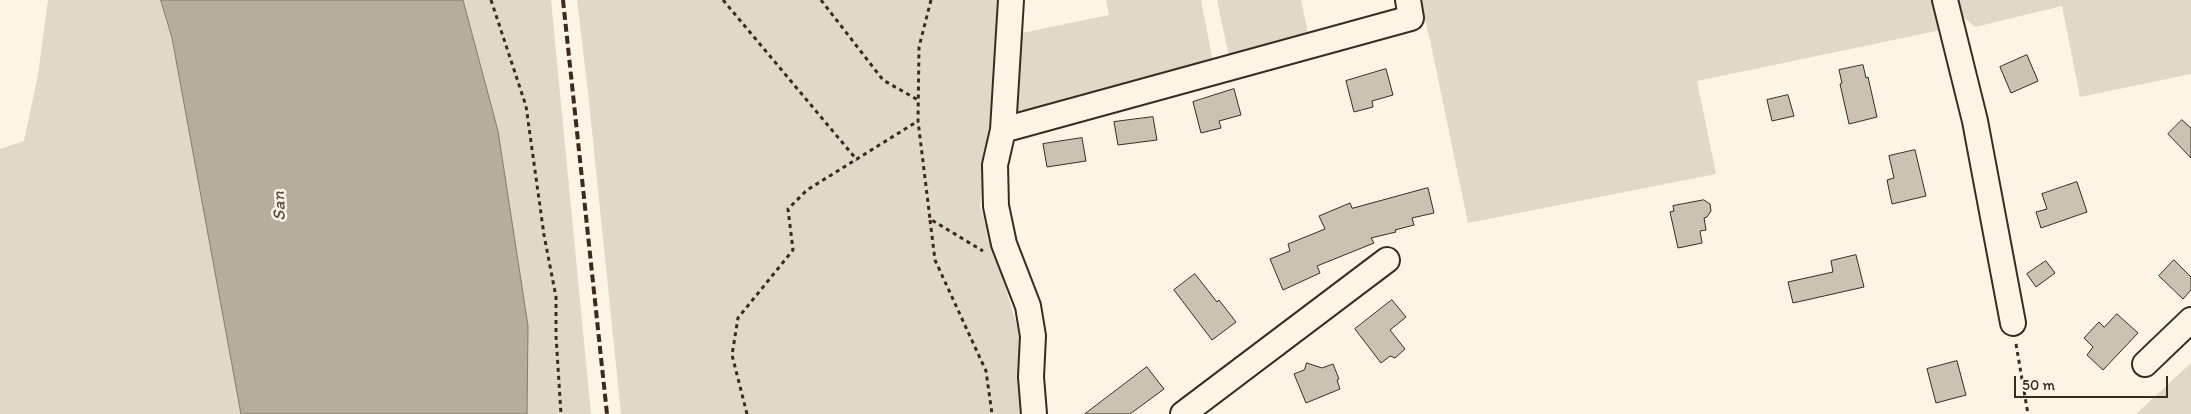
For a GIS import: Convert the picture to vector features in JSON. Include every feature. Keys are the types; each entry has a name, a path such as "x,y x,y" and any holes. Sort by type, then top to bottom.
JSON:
{"street":[{"path":"1011,0 1003,130 995,165 996,206 1004,244 1028,306 1033,336 1031,377 1034,414"},
{"path":"1003,130 1411,18 1408,0"},
{"path":"1945,0 1975,121 2013,323"},
{"path":"1183,414 1388,260"},
{"path":"2145,364 2191,320"}],"path":[{"path":"491,0 526,106 544,235 556,297 556,336 561,414"},
{"path":"723,0 857,160"},
{"path":"821,0 883,80 918,100"},
{"path":"931,0 920,47 918,121 935,260 986,371 992,414"},
{"path":"747,414 732,355 738,318 793,250 788,209 807,190 918,121"},
{"path":"930,219 1015,270"},
{"path":"2013,323 2028,414"}],"shaded area":[{"path":"48,0 161,0 172,38 241,414 0,414 0,149 24,141 38,75"},
{"path":"463,0 551,0 591,414 527,414 528,326 498,131"},
{"path":"577,0 1001,0 996,84 980,206 1020,335 1025,414 621,414"},
{"path":"1106,0 1201,0 1213,62 1013,120 1017,34 1109,15"},
{"path":"1217,0 1301,0 1310,42 1230,61"},
{"path":"1420,0 1937,0 1946,29 1697,81 1716,174 1468,223"},
{"path":"1953,0 2191,0 2191,74 2080,97 2062,6 1975,27 1957,11"},
{"path":"2191,363 2191,414 2136,414"}],"water":[{"name":"San","path":"161,0 463,0 498,131 528,326 527,414 241,414 172,38"}],"building":[{"path":"2027,55 2038,81 2011,93 2000,67"},
{"path":"1863,65 1866,78 1868,77 1877,117 1849,124 1840,84 1842,83 1839,70"},
{"path":"1386,69 1393,95 1372,101 1373,107 1354,112 1346,81"},
{"path":"1234,89 1241,115 1219,121 1221,128 1201,133 1193,102"},
{"path":"1788,95 1794,116 1772,121 1767,100"},
{"path":"1153,117 1157,140 1118,145 1114,122"},
{"path":"2182,120 2191,128 2191,158 2168,134"},
{"path":"1082,138 1086,161 1047,167 1043,144"},
{"path":"1915,150 1926,196 1892,204 1887,180 1894,178 1889,156"},
{"path":"2077,182 2087,212 2041,228 2036,212 2047,209 2042,194"},
{"path":"1428,188 1434,213 1412,218 1414,225 1371,238 1374,243 1317,266 1320,273 1283,290 1270,259 1290,251 1288,244 1325,229 1319,216 1350,203 1352,208"},
{"path":"1704,200 1710,204 1711,211 1704,218 1706,230 1700,231 1702,243 1678,248 1670,212 1674,211 1673,206"},
{"path":"1856,255 1864,287 1793,303 1788,282 1833,272 1831,261"},
{"path":"2174,260 2191,277 2191,290 2183,299 2159,276"},
{"path":"2046,261 2055,273 2036,287 2027,274"},
{"path":"1195,274 1236,322 1212,340 1174,290"},
{"path":"1392,300 1406,317 1390,330 1405,349 1395,358 1390,356 1381,363 1355,329"},
{"path":"2117,314 2138,333 2103,370 2087,355 2093,347 2084,338 2099,322 2104,327"},
{"path":"1957,361 1966,395 1936,403 1927,369"},
{"path":"1307,363 1322,368 1333,364 1339,379 1337,380 1340,389 1306,403 1294,374 1304,370"},
{"path":"1147,367 1164,389 1130,414 1085,414"}],"railway":[{"path":"563,0 607,414"}]}
